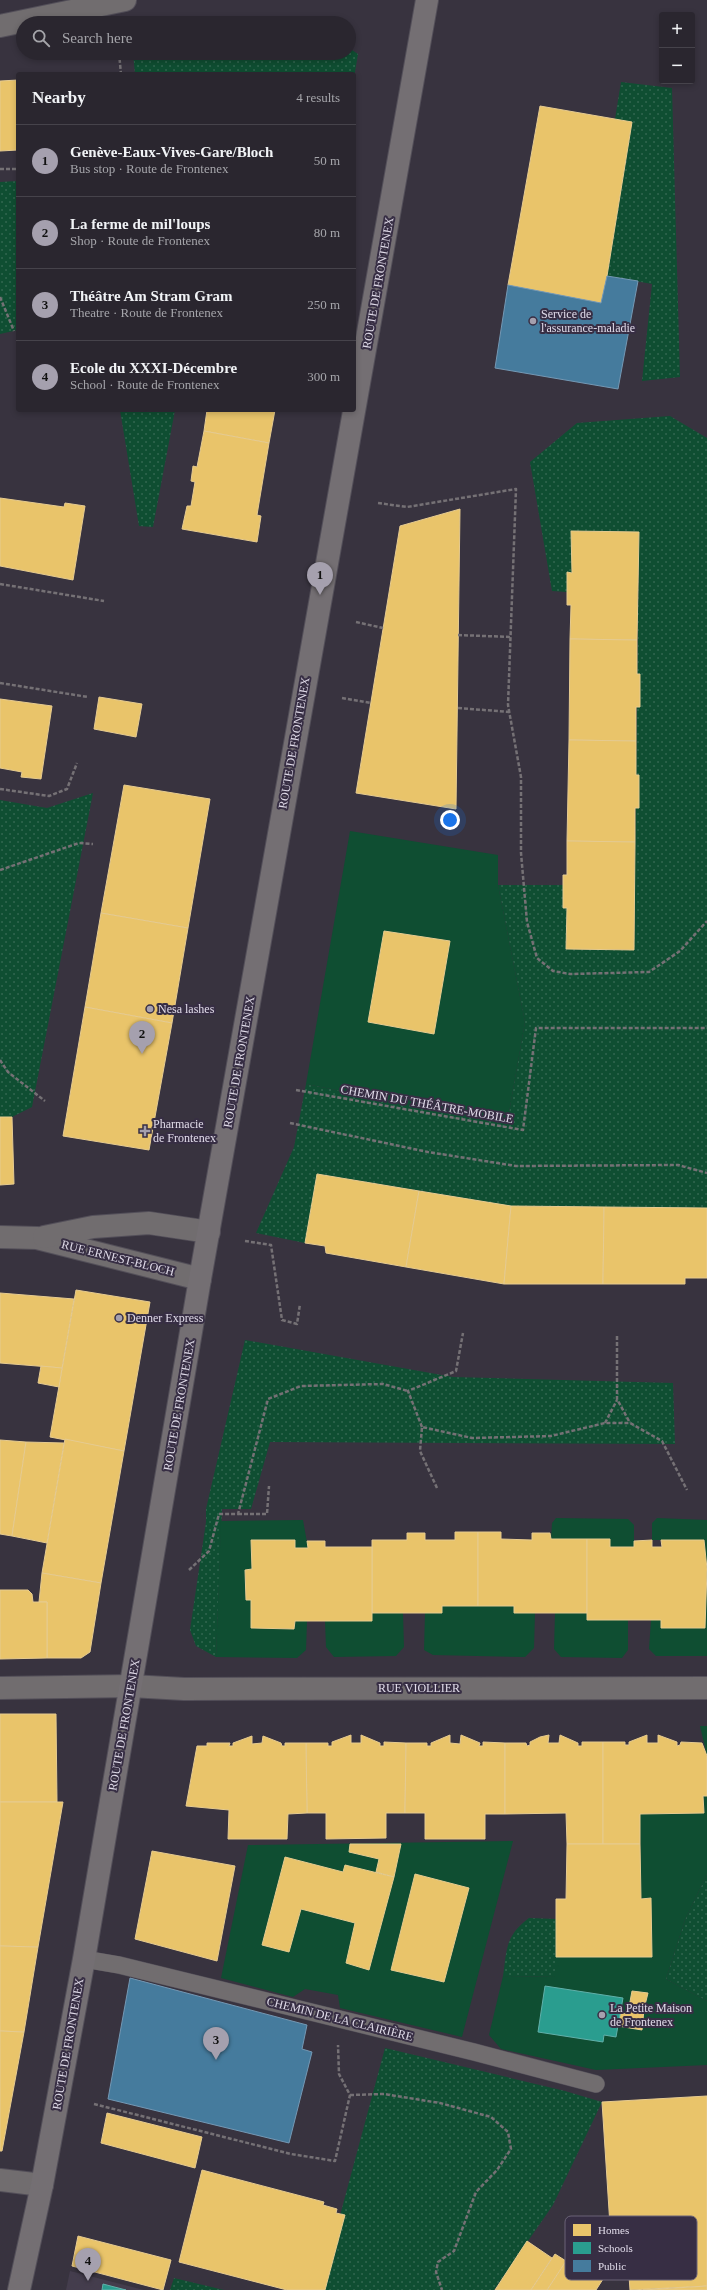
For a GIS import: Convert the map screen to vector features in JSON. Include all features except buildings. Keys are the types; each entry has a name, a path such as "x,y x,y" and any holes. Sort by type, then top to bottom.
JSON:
{"main road":[{"name":"ROUTE DE FRONTENEX","path":"356,402 427,0"},
{"name":"ROUTE DE FRONTENEX","path":"19,2290 42,2185 84,1959 200,1279 320,595 354,412"}],"street":[{"path":"48,16 125,0"},
{"path":"0,26 16,23"},
{"name":"RUE ERNEST-BLOCH","path":"37,1238 93,1227 149,1223 209,1232"},
{"name":"RUE ERNEST-BLOCH","path":"0,1237 37,1238 200,1279"},
{"name":"RUE VIOLLIER","path":"0,1688 130,1686 184,1689 707,1688"},
{"path":"0,2180 42,2185"}],"lane":[{"name":"CHEMIN DE LA CLAIRIÈRE","path":"84,1959 120,1965 596,2084"}],"path":[{"path":"120,60 121,72"},
{"path":"0,169 16,169"},
{"path":"0,298 14,331"},
{"path":"378,503 407,507 516,489 510,712 521,777 523,885 527,922 537,958 553,971 570,974 649,972 680,951 707,922"},
{"path":"0,584 104,601"},
{"path":"356,622 383,628"},
{"path":"458,635 511,637"},
{"path":"0,683 88,697"},
{"path":"342,698 371,703"},
{"path":"458,708 510,712"},
{"path":"0,789 49,796 67,789 77,763"},
{"path":"0,870 79,843 93,844"},
{"name":"CHEMIN DU THÉÂTRE-MOBILE","path":"296,1090 523,1130 536,1028 707,1028"},
{"path":"0,1060 8,1072 45,1101"},
{"path":"290,1123 428,1152 516,1166 678,1165 707,1173"},
{"path":"245,1241 271,1245 277,1298 282,1320 297,1324 300,1304"},
{"path":"238,1514 268,1399 302,1386 383,1384 408,1391 456,1371 463,1333"},
{"path":"605,1423 617,1399 617,1336"},
{"path":"408,1391 422,1426 420,1451 437,1488"},
{"path":"617,1399 630,1424"},
{"path":"422,1426 472,1438 551,1436 605,1423 630,1424 662,1441 687,1490"},
{"path":"189,1570 209,1551 219,1514 267,1514 269,1486"},
{"path":"94,2104 291,2154 335,2161 350,2095 339,2074 339,2019"},
{"path":"350,2095 384,2094 440,2103 491,2117 508,2132 511,2149 497,2170 476,2192 454,2251 438,2262 436,2272 442,2290"}],"shaded area":[{"path":"70,2271 144,2290 66,2290"}],"green space":[{"path":"356,53 358,54 355,72 135,72 134,60 356,60"},
{"path":"621,82 672,88 680,377 642,381 652,284 607,276 632,122 615,119"},
{"path":"16,181 16,330 0,334 0,182"},
{"path":"120,412 175,412 153,527 139,526"},
{"path":"670,416 707,438 707,1234 706,1208 511,1206 318,1174 305,1243 256,1233 294,1147 306,1084 507,1124 525,1022 498,885 563,885 567,908 566,949 634,950 639,532 572,531 572,573 567,572 567,592 552,591 530,462 577,423"},
{"path":"93,793 32,1107 12,1117 0,1117 0,800 47,808"},
{"path":"350,831 498,855 498,885 525,1022 507,1124 306,1084"},
{"path":"245,1340 453,1377 673,1383 675,1444 270,1442 251,1509 222,1509 216,1657 196,1646 190,1630 206,1522 206,1509"},
{"path":"556,1518 628,1519 634,1525 634,1547 610,1547 551,1539 552,1523"},
{"path":"657,1518 707,1520 707,1656 656,1656 649,1649 651,1620 661,1620 661,1628 705,1627 704,1540 652,1540 652,1523"},
{"path":"303,1520 308,1548 295,1548 295,1540 251,1540 252,1569 245,1570 246,1600 251,1600 251,1628 294,1629 295,1621 307,1621 306,1650 297,1658 216,1657 221,1521"},
{"path":"442,1606 514,1606 535,1613 534,1648 525,1657 433,1655 424,1650 425,1613 442,1613"},
{"path":"372,1613 403,1613 404,1647 396,1656 334,1657 326,1647 325,1621"},
{"path":"555,1613 587,1613 588,1620 628,1620 628,1650 622,1658 561,1657 554,1649"},
{"path":"700,1726 707,1726 707,1756"},
{"path":"703,1796 707,1796 707,1874 685,1920 666,1979 707,2001 707,2065 596,2070 501,2049 489,2035 503,1976 556,1977 556,1957 650,1898 641,1899 640,1814 704,1813"},
{"path":"513,1841 462,2037 340,2008 338,1995 305,1989 293,1997 221,1978 248,1845"},
{"path":"707,1874 707,2001 666,1979 685,1920"},
{"path":"529,1918 556,1919 556,1977 503,1976 508,1944 511,1937 515,1931"},
{"path":"385,2048 565,2091 602,2102 553,2205 494,2290 320,2290"},
{"path":"174,2278 224,2290 170,2290"}],"place":[{"name":"Service de l'assurance-maladie","path":"533,321"},
{"name":"Genève-Eaux-Vives-Gare/Bloch","path":"320,595"},
{"name":"Nesa lashes","path":"150,1009"},
{"name":"La ferme de mil'loups","path":"142,1054"},
{"name":"Pharmacie de Frontenex","path":"145,1131"},
{"name":"Denner Express","path":"119,1318"},
{"name":"La Petite Maison de Frontenex","path":"602,2015"},
{"name":"Théâtre Am Stram Gram","path":"216,2060"},
{"name":"Ecole du XXXI-Décembre","path":"88,2281"}]}
